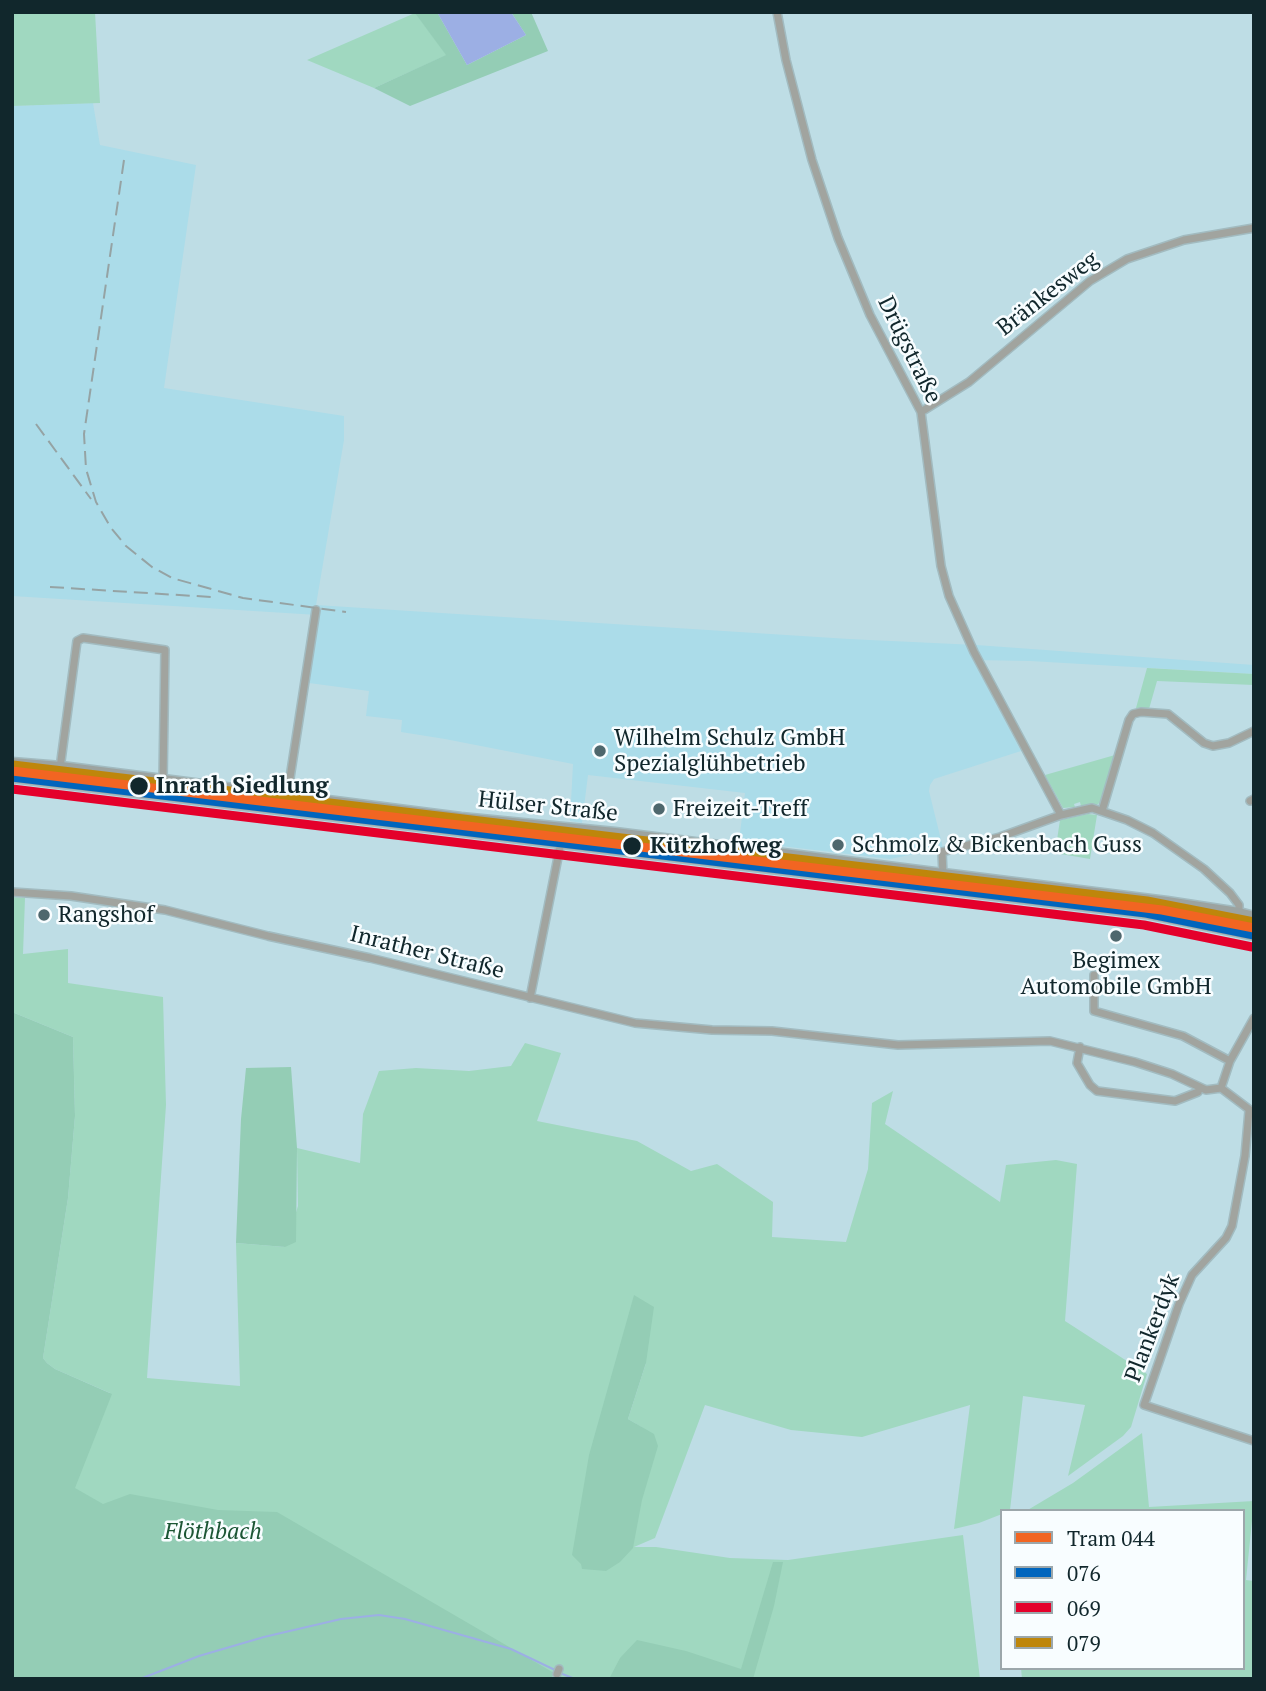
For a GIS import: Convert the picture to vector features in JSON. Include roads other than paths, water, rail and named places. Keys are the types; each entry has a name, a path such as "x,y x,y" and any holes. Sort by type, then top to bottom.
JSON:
{"street":[{"name":"Drügstraße","path":"777,12 786,60 809,148 838,238 870,316 921,412 941,566 949,596 980,664 1061,815"},
{"name":"Bränkesweg","path":"921,412 969,382 1090,281 1126,259 1184,240 1254,228"},
{"path":"285,810 316,610"},
{"path":"58,783 77,641 83,638 165,650 163,780"},
{"path":"1102,811 1129,720 1133,715 1140,712 1168,714 1204,743 1213,746 1229,743 1254,731"},
{"name":"Hülser Straße","path":"12,763 61,766 461,818 564,827 1254,917"},
{"name":"Hülser Straße","path":"12,777 1146,913 1254,935"},
{"path":"943,875 942,852 1092,808 1127,820 1153,833 1203,869 1237,901 1239,913 1234,930"},
{"path":"530,998 564,827"},
{"name":"Inrather Straße","path":"12,892 71,896 165,910 635,1023 712,1030 763,1030 898,1045 1050,1041 1172,1074 1202,1091"},
{"path":"1094,975 1094,1011 1183,1036 1230,1061"},
{"path":"1221,1088 1230,1061 1254,1018"},
{"path":"1080,1047 1077,1063 1097,1091 1175,1101 1202,1091 1221,1088 1252,1112"},
{"name":"Plankerdyk","path":"1252,1112 1232,1226 1226,1238 1192,1275 1143,1405 1254,1441"}],"water":[{"path":"437,12 511,12 526,35 467,65"}],"waterway":[{"name":"Flöthbach","path":"140,1679 199,1656 264,1637 341,1619 379,1615 405,1619 511,1649 555,1670"},
{"name":"Flöthbach","path":"560,1673 575,1679"}],"railway":[{"path":"124,160 84,434 86,469 96,502 111,528 126,546 152,567 172,578 243,598 346,612"},
{"path":"36,424 91,499"},
{"path":"50,587 211,597"}],"tram line":[{"name":"044","path":"12,771 1162,910 1254,928"}],"place":[{"name":"Wilhelm Schulz GmbH Spezialglühbetrieb","path":"600,751"},
{"name":"Inrath Siedlung","path":"139,786"},
{"name":"Freizeit-Treff","path":"659,809"},
{"name":"Schmolz & Bickenbach Guss","path":"838,845"},
{"name":"Kützhofweg","path":"632,846"},
{"name":"Rangshof","path":"44,915"},
{"name":"Begimex Automobile GmbH","path":"1116,936"}]}
